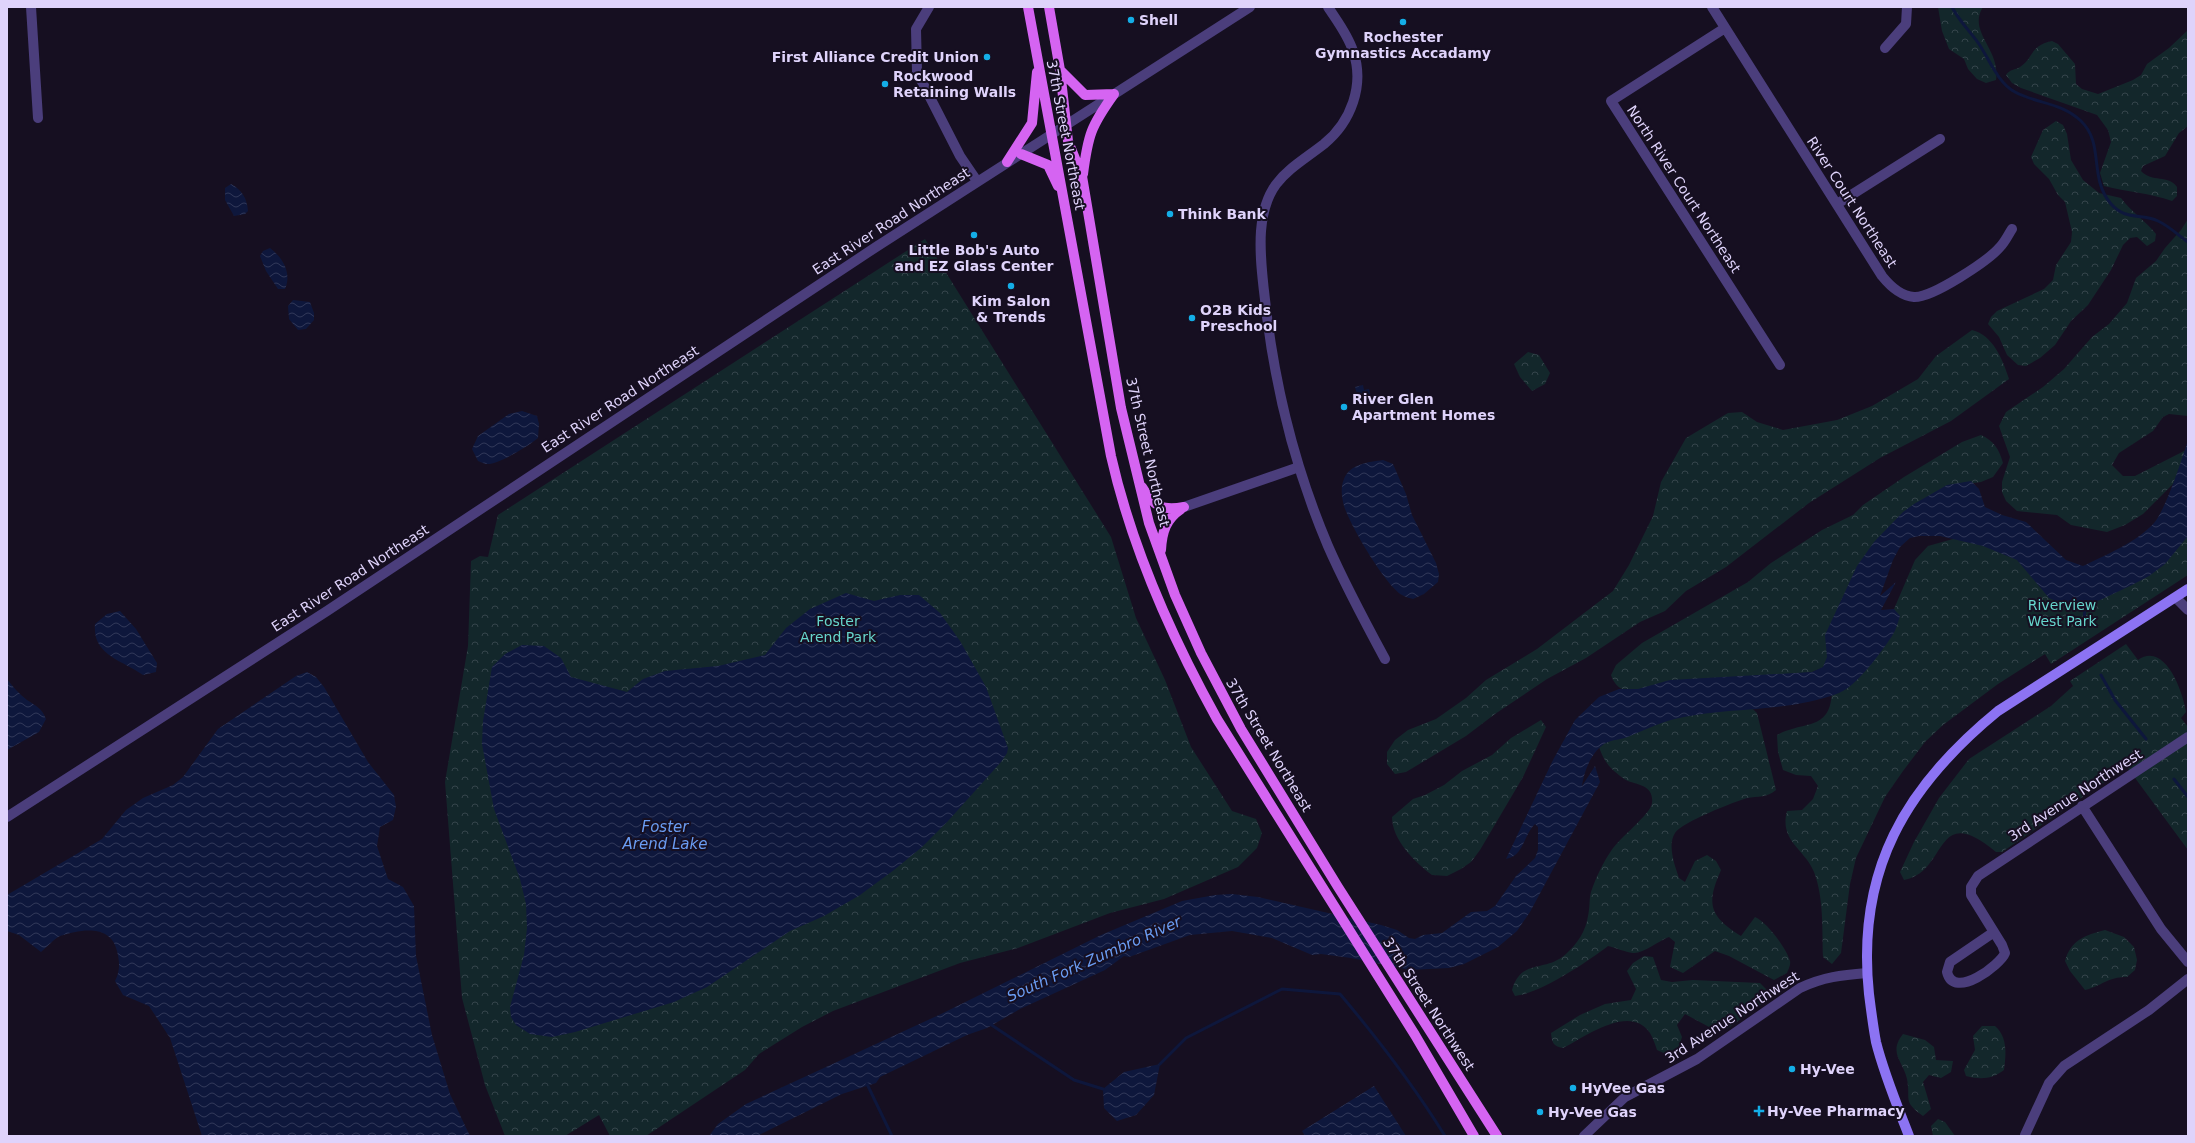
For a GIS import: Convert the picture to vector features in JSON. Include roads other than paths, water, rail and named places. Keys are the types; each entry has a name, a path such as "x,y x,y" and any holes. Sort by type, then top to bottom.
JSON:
{"main road":[{"name":"37th Street Northeast","path":"1028,7 1111,456 1118,486 1143,561 1188,666 1206,699 1320,886"},
{"name":"37th Street Northeast","path":"1049,7 1060,70 1068,141 1082,176 1121,408 1146,510 1160,554 1178,602 1222,696 1338,887"},
{"path":"1007,162 1032,123 1034,87 1038,66"},
{"path":"1060,70 1084,95 1114,94"},
{"path":"1082,176 1088,136 1099,114 1114,94"},
{"path":"1021,154 1048,165 1064,198"},
{"path":"1132,455 1142,487 1153,502 1169,510 1184,507"},
{"path":"1160,554 1166,525 1169,518 1184,507"},
{"path":"1909,1136 1889,1085 1876,1041 1867,973 1869,919 1879,869 1902,819 1930,778 1966,738 1998,711 2188,589"},
{"name":"37th Street Northwest","path":"1320,886 1394,1003 1474,1136"},
{"name":"37th Street Northwest","path":"1338,887 1497,1136"}],"street":[{"path":"31,7 38,118"},
{"path":"929,7 916,29 917,72 960,156 977,181"},
{"name":"East River Road Northeast","path":"8,815 327,611 977,181 1250,7"},
{"path":"1328,7 1350,41 1354,52 1356,76 1354,101 1344,123 1335,133 1292,166 1276,184 1267,204 1261,230 1265,299 1281,401 1299,467 1328,546 1385,659"},
{"name":"River Court Northeast","path":"1712,7 1888,284 1894,289 1909,296 1924,296 1933,293 1977,265 2001,247 2012,229"},
{"path":"1885,48 1906,24 1907,7"},
{"name":"North River Court Northeast","path":"1725,28 1611,101 1780,366"},
{"path":"1837,204 1940,139"},
{"path":"1184,507 1299,467"},
{"path":"2176,598 2188,610"},
{"name":"3rd Avenue Northwest","path":"1994,932 1971,895 1971,887 1978,876 2082,806 2188,738"},
{"path":"2082,806 2161,929 2188,962"},
{"path":"1994,932 2004,950 2002,959 1968,982 1960,984 1953,982 1947,972 1950,962 1994,932"},
{"name":"3rd Avenue Northwest","path":"1584,1136 1625,1097 1697,1059 1800,988 1819,979 1838,975 1867,973"},
{"path":"2025,1135 2049,1084 2064,1066 2149,1010 2188,979"}],"water":[{"path":"231,184 241,192 245,198 248,211 245,214 234,216 225,200 225,188"},
{"path":"270,248 279,256 285,266 287,272 287,283 285,289 278,289 266,271 260,256 263,251"},
{"path":"293,300 310,302 314,313 314,320 306,329 298,330 289,319 288,306"},
{"path":"1363,385 1364,390 1369,389 1371,397 1366,399 1367,403 1360,405 1355,387"},
{"path":"522,411 537,416 539,424 538,438 506,458 487,464 478,461 472,449 478,436 509,414"},
{"name":"South Fork Zumbro River","path":"2188,440 2188,536 2165,564 2149,576 2132,585 2098,601 2060,603 2049,598 2017,560 1983,546 1940,536 1919,536 1910,538 1900,547 1893,560 1880,596 1896,582 1881,610 1894,609 1900,616 1896,629 1876,659 1861,676 1846,689 1839,693 1820,699 1801,703 1677,718 1604,744 1592,757 1584,774 1582,786 1595,766 1600,782 1530,912 1517,931 1498,947 1464,964 1449,968 1410,970 1351,958 1321,954 1312,955 1272,938 1232,931 1190,935 1129,957 1124,956 1105,970 1020,1009 987,1028 967,1035 880,1077 876,1083 842,1094 757,1136 709,1136 718,1124 746,1104 941,1014 1101,935 1182,901 1215,895 1232,894 1258,897 1381,925 1397,930 1409,938 1415,939 1423,935 1442,933 1471,912 1487,911 1495,906 1516,876 1535,858 1538,850 1538,827 1535,824 1520,850 1512,857 1506,859 1553,760 1575,720 1599,697 1619,689 1638,689 1670,680 1812,672 1823,667 1827,657 1825,635 1857,566 1874,542 1903,512 1947,485 1971,481 1979,489 1985,507 2002,515 2026,522 2066,560 2083,566 2130,542 2154,523 2164,507"},
{"path":"1383,460 1393,464 1406,494 1412,515 1436,563 1439,574 1438,582 1424,594 1413,599 1403,596 1387,580 1353,527 1343,503 1342,486 1347,474 1355,467 1360,465"},
{"name":"Foster Arend Lake","path":"846,593 874,601 900,595 919,595 940,613 960,641 986,687 1008,748 1007,753 1001,762 948,821 922,847 894,870 860,895 824,916 790,931 707,987 674,1002 575,1032 552,1037 530,1034 516,1025 511,1017 510,1007 524,955 527,928 526,904 520,879 494,809 482,744 483,721 492,667 505,654 522,645 544,646 561,658 571,677 627,692 643,679 665,671 718,666 765,655 786,628 810,609"},
{"path":"120,611 136,629 157,663 156,672 143,675 110,656 98,643 95,634 95,624 107,614"},
{"path":"307,672 316,677 324,687 368,762 394,795 396,807 393,820 380,827 377,846 388,879 403,887 414,906 416,956 432,1035 450,1094 470,1136 202,1136 170,1038 149,1006 123,995 115,981 119,970 119,959 114,942 109,936 94,931 68,934 58,937 41,952 19,935 7,931 7,895 102,839 126,810 143,798 173,785 183,777 218,729 296,676"},
{"path":"7,679 21,695 41,710 46,719 39,732 7,750"},
{"path":"1160,1064 1154,1095 1136,1115 1117,1121 1104,1108 1103,1089 1124,1072"},
{"path":"1374,1086 1406,1136 1305,1136 1302,1131"}],"waterway":[{"path":"1952,7 1979,44 1994,70 2009,88 2023,96 2065,110 2081,121 2093,140 2100,183 2104,194 2111,204 2122,213 2158,221 2188,242"},
{"path":"2084,627 2085,600"},
{"path":"2101,675 2115,700 2146,739"},
{"path":"2174,779 2188,797"},
{"path":"1160,1064 1186,1038 1282,989 1340,994 1395,1063 1445,1136"},
{"path":"990,1024 1074,1080 1103,1089"},
{"path":"867,1084 892,1136"}],"place":[{"name":"Shell","path":"1131,20"},
{"name":"Rochester Gymnastics Accadamy","path":"1403,22"},
{"name":"First Alliance Credit Union","path":"987,57"},
{"name":"Rockwood Retaining Walls","path":"885,84"},
{"name":"Think Bank","path":"1170,214"},
{"name":"Little Bob's Auto and EZ Glass Center","path":"974,235"},
{"name":"Kim Salon & Trends","path":"1011,286"},
{"name":"O2B Kids Preschool","path":"1192,318"},
{"name":"River Glen Apartment Homes","path":"1344,407"},
{"name":"Hy-Vee","path":"1792,1069"},
{"name":"HyVee Gas","path":"1573,1088"},
{"name":"Hy-Vee Pharmacy","path":"1759,1111"},
{"name":"Hy-Vee Gas","path":"1540,1112"}],"park label":[{"name":"Riverview West Park","path":"2062,614"},
{"name":"Foster Arend Park","path":"838,630"}]}
